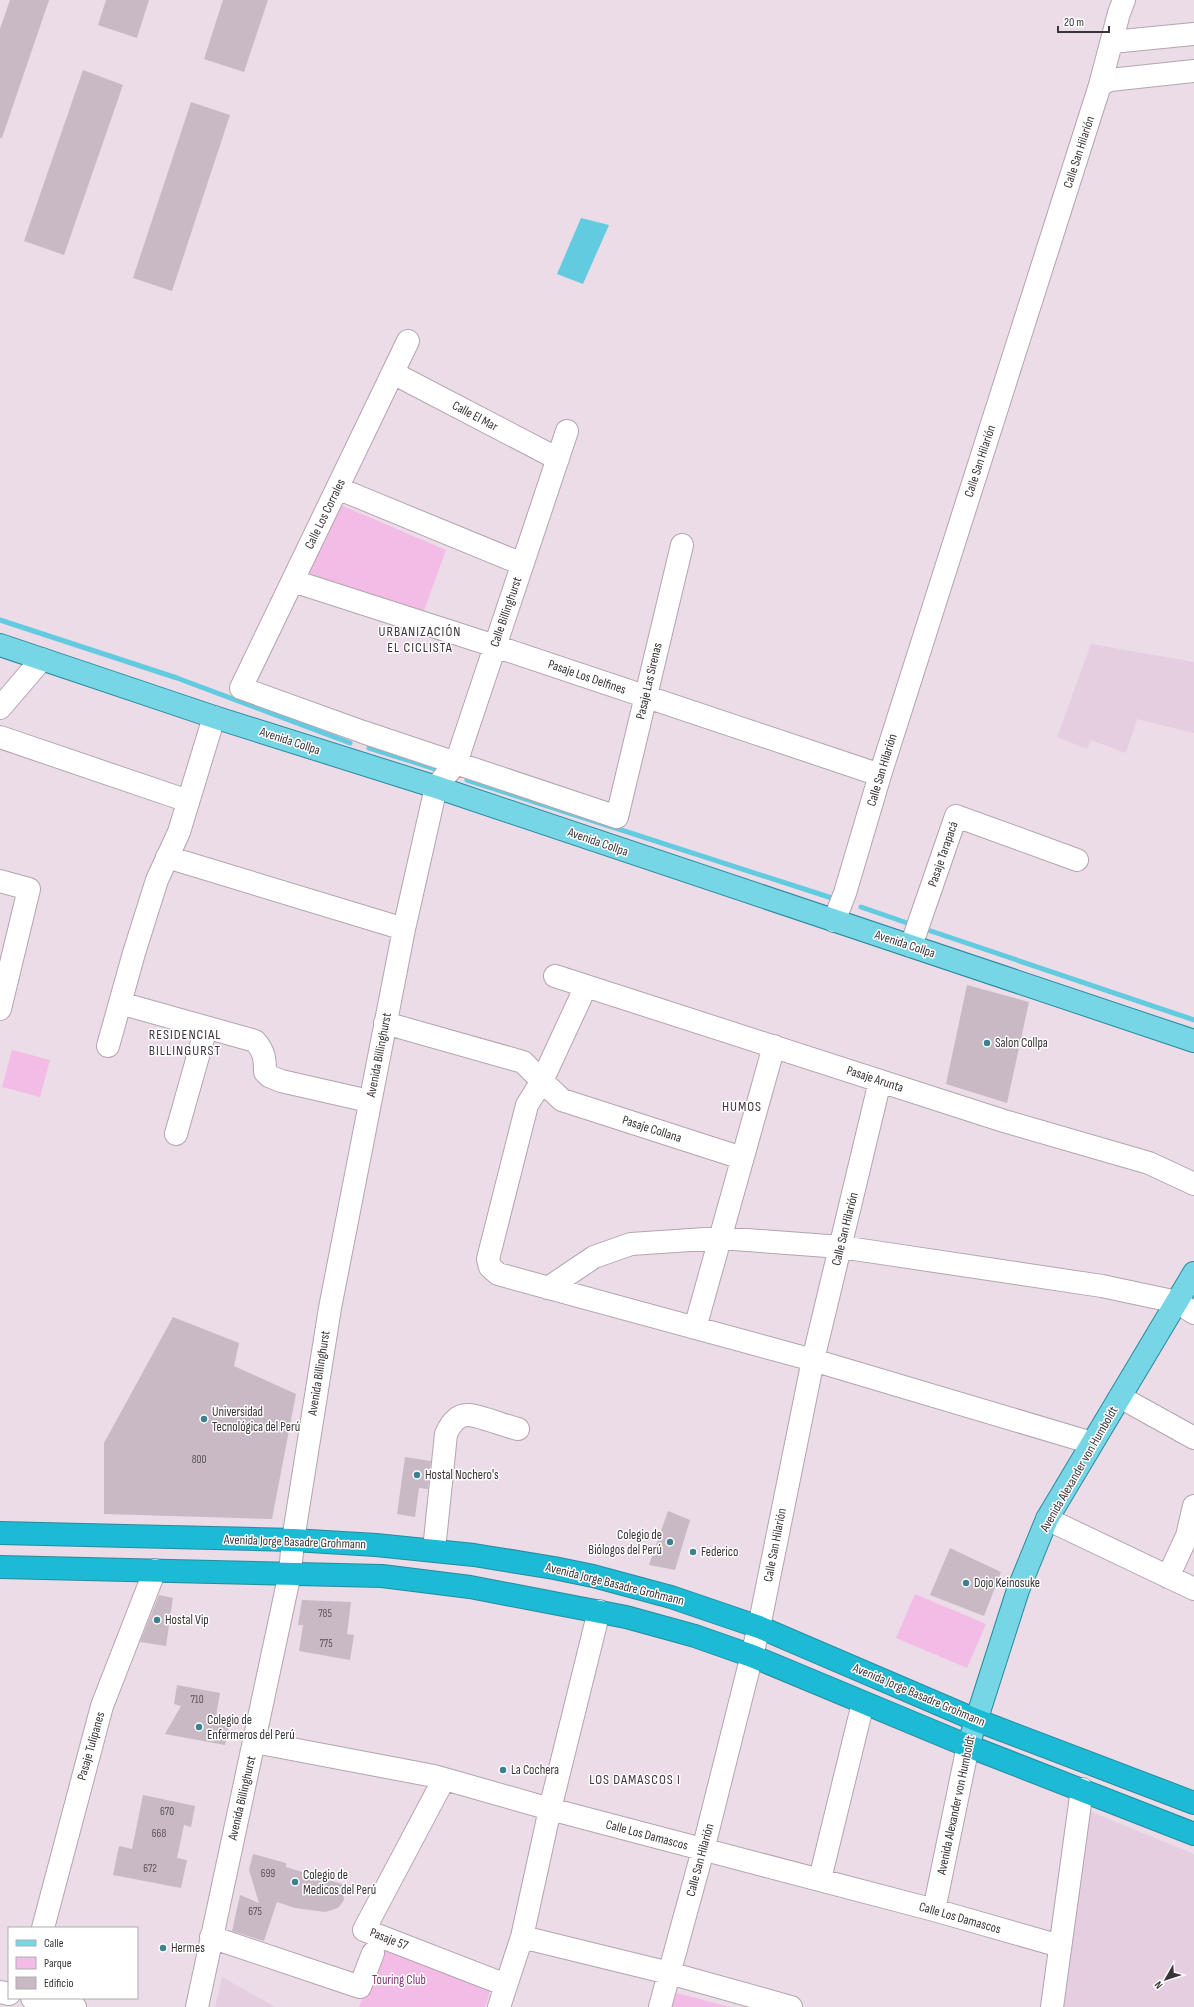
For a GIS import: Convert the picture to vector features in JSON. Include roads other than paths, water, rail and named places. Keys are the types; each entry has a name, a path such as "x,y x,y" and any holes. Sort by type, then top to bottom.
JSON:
{"highway":[{"name":"Avenida Jorge Basadre Grohmann","path":"0,1533 293,1540 434,1550 514,1561 593,1576 671,1597 759,1627 976,1720 1194,1803"},
{"path":"155,1570 166,1537"},
{"path":"0,1567 382,1576 433,1582 599,1611 682,1632 752,1656 968,1746 1082,1789 1194,1834"}],"main road":[{"name":"Avenida Collpa","path":"0,645 214,717 436,787 1194,1041"},
{"name":"Avenida Alexander von Humboldt","path":"968,1746 1018,1590 1047,1519 1120,1397 1185,1307 1194,1273"}],"street":[{"name":"Calle San Hilarión","path":"834,921 845,893 880,775 1100,85 1124,0"},
{"path":"1112,42 1194,34"},
{"path":"1100,85 1110,80 1194,71"},
{"name":"Calle Los Corrales","path":"363,732 241,688 408,341"},
{"name":"Calle El Mar","path":"392,373 558,459"},
{"name":"Calle Billinghurst","path":"436,787 456,763 567,431"},
{"path":"337,488 522,564"},
{"name":"Pasaje Las Sirenas","path":"456,763 617,817 682,545"},
{"name":"Pasaje Los Delfines","path":"293,581 495,646 880,775"},
{"path":"0,708 42,659"},
{"path":"108,1046 155,888 179,832 214,717"},
{"path":"353,761 363,732 456,763"},
{"path":"0,737 188,801"},
{"name":"Avenida Billinghurst","path":"197,2007 290,1573 293,1540 330,1308 369,1101 404,929 436,787"},
{"name":"Pasaje Tarapacá","path":"911,946 956,816 1077,860"},
{"path":"167,857 404,929"},
{"path":"0,881 29,889 0,1009"},
{"name":"Pasaje Arunta","path":"554,976 1004,1121 1149,1163 1194,1184"},
{"path":"586,986 542,1081 527,1105 488,1259 490,1267 498,1274 813,1360 1092,1443"},
{"path":"120,1003 255,1041 265,1055 265,1072 269,1076 281,1081 369,1101"},
{"path":"385,1024 523,1062 542,1081"},
{"path":"176,1134 206,1028"},
{"path":"695,1328 774,1046"},
{"name":"Pasaje Collana","path":"542,1081 562,1100 742,1158"},
{"name":"Calle San Hilarión","path":"660,2007 703,1850 759,1627 813,1360 880,1081"},
{"path":"548,1288 594,1257 632,1244 720,1238 841,1247 1102,1286 1185,1307"},
{"path":"1120,1397 1194,1438"},
{"path":"434,1550 446,1434 451,1424 458,1418 468,1415 518,1429"},
{"path":"1168,1577 1187,1536 1194,1506"},
{"path":"1047,1519 1194,1589"},
{"name":"Pasaje Tulipanes","path":"43,1927 102,1706 155,1570"},
{"path":"499,2007 522,1937 550,1809 599,1611"},
{"path":"820,1879 863,1703"},
{"name":"Calle Los Damascos","path":"255,1742 434,1776 703,1850 820,1879 1060,1946"},
{"name":"Avenida Alexander von Humboldt","path":"934,1910 968,1746"},
{"name":"Pasaje 57","path":"444,1779 364,1930 506,1985"},
{"path":"1052,2007 1082,1789"},
{"path":"211,1937 360,1987 373,1953"},
{"path":"522,1937 669,1973 791,2007"},
{"path":"37,1999 75,2007"}],"water":[{"path":"581,218 609,225 583,284 557,274"}],"waterway":[{"path":"0,620 177,678 350,743"},
{"path":"369,748 439,770"},
{"path":"467,780 835,899"},
{"path":"861,907 913,925"},
{"path":"922,928 1194,1020"}],"place":[{"name":"Salon Collpa","path":"987,1043"},
{"name":"Universidad Tecnológica del Perú","path":"204,1419"},
{"name":"Hostal Nochero's","path":"417,1475"},
{"name":"Colegio de Biólogos del Perú","path":"670,1542"},
{"name":"Federico","path":"693,1552"},
{"name":"Dojo Keinosuke","path":"966,1583"},
{"name":"Hostal Vip","path":"157,1620"},
{"name":"Colegio de Enfermeros del Perú","path":"199,1727"},
{"name":"La Cochera","path":"503,1770"},
{"name":"Colegio de Medicos del Perú","path":"295,1882"},
{"name":"Hermes","path":"163,1948"}],"district":[{"name":"URBANIZACIÓN EL CICLISTA","path":"420,640"},
{"name":"RESIDENCIAL BILLINGURST","path":"185,1042"},
{"name":"HUMOS","path":"742,1106"},
{"name":"LOS DAMASCOS I","path":"635,1779"}],"park label":[{"name":"Touring Club","path":"399,1980"}]}
